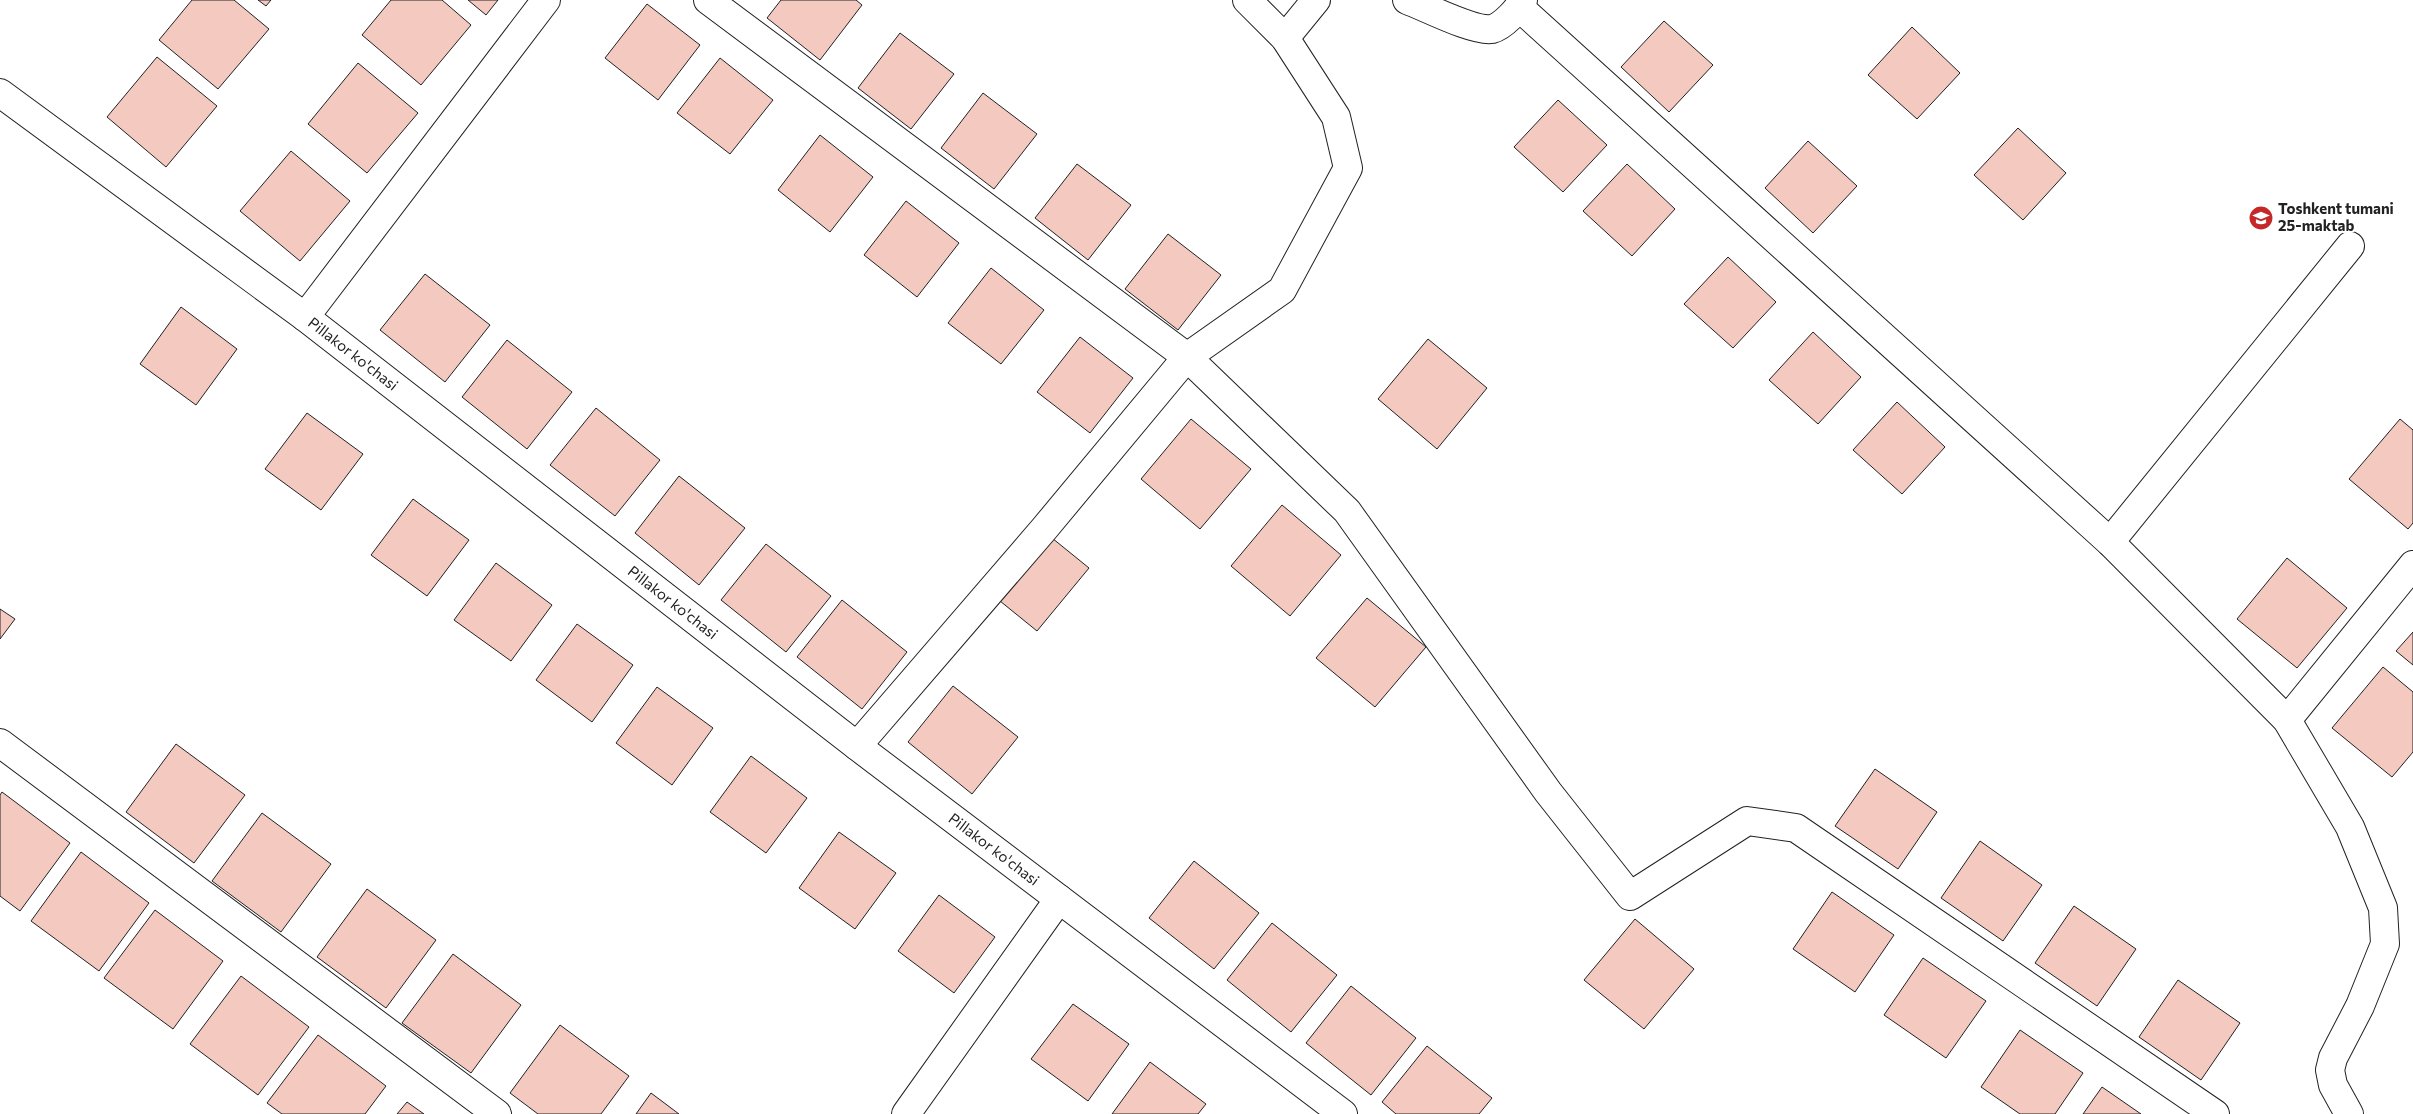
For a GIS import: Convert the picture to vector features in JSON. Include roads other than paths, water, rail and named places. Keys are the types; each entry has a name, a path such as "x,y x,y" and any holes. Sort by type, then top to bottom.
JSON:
{"street":[{"path":"305,317 546,0"},
{"path":"708,0 1187,357 1347,511 1548,792 1630,896 1747,821 1796,828 2215,1114"},
{"path":"857,746 1044,529 1187,357 1282,290 1348,168 1336,117 1286,38 1247,0"},
{"path":"1286,38 1316,0"},
{"path":"1407,0 1473,26 1491,29 1499,26 1521,4 2110,542 2287,720 2350,827 2383,908 2385,944 2360,1006 2333,1058 2330,1070 2333,1085 2349,1114"},
{"name":"Pillakor ko'chasi","path":"0,93 305,317 857,746 1343,1114"},
{"path":"2110,542 2350,246"},
{"path":"2287,720 2413,565"},
{"path":"0,743 496,1114"},
{"path":"906,1114 1059,899"}],"place":[{"name":"Toshkent tumani 25-maktab","path":"2261,218"}]}
